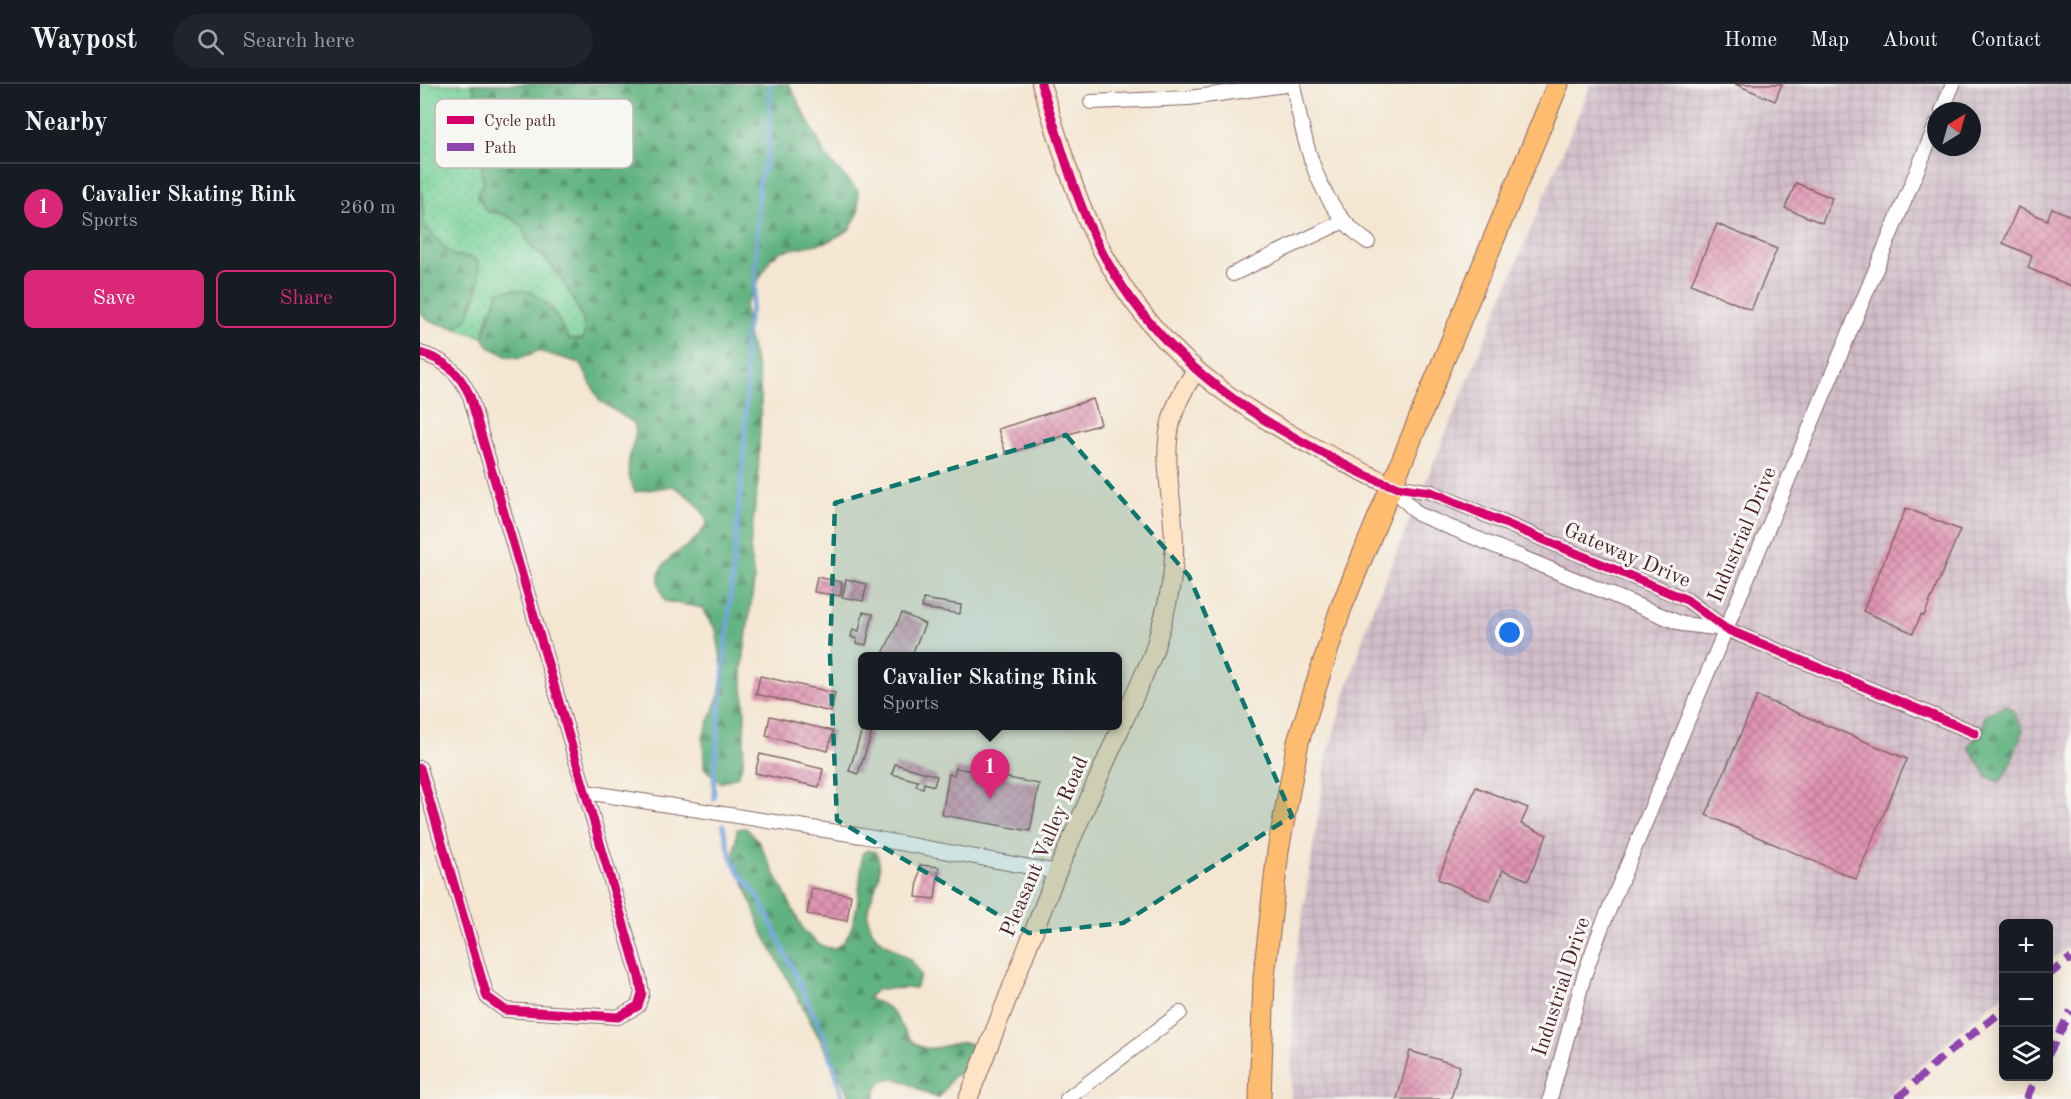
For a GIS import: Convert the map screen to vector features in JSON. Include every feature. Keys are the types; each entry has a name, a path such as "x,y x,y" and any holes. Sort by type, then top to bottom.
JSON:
{"main road":[{"path":"1260,1099 1265,965 1278,851 1298,742 1341,608 1558,84"}],"street":[{"path":"1041,84 1080,202 1096,239 1134,303 1156,331 1196,371 1230,398 1274,426 1390,485"},
{"path":"1091,102 1189,98 1293,84 1315,169 1329,203 1342,222 1368,242"},
{"path":"1946,102 1953,84"},
{"name":"Industrial Drive","path":"1550,1099 1584,976 1600,931 1927,147"},
{"path":"1233,274 1342,222"},
{"path":"420,353 450,366 470,396 639,977 642,993 638,1006 618,1017 505,1010 487,997 420,768"},
{"name":"Pleasant Valley Road","path":"1122,724 1153,654 1163,622 1174,559 1167,456 1168,428 1180,393 1196,371"},
{"name":"Gateway Drive","path":"1390,485 1418,514 1682,624 1726,629"},
{"name":"Gateway Drive","path":"1390,485 1431,492 1687,600 1726,629 1975,733"},
{"name":"Pleasant Valley Road","path":"968,1099 1057,872 1120,730"},
{"path":"586,792 862,836 1057,872"},
{"path":"1067,1099 1180,1013"}],"highlighted area":[{"path":"1066,435 1189,576 1292,816 1123,923 1029,933 837,820 830,656 835,503"}],"shaded area":[{"path":"1591,84 2071,84 2071,945 2053,959 2053,919 1999,919 1999,999 1969,1022 1885,1099 1291,1099 1294,971 1328,751 1370,616"}],"green space":[{"path":"420,84 473,84 475,99 435,99 435,168 482,168 484,184 477,195 486,211 504,215 517,222 530,245 549,262 580,313 584,333 582,340 569,339 550,304 489,312 483,337 454,328 472,308 477,290 478,263 473,258 452,255 424,225 423,197 420,187"},
{"path":"473,84 789,84 827,158 858,191 859,212 849,230 827,242 782,251 771,258 745,306 747,332 758,371 761,397 758,480 750,547 754,581 742,669 745,715 743,763 738,776 721,783 704,768 703,737 719,695 723,670 716,630 702,608 665,601 659,585 659,573 664,564 691,543 707,522 701,510 684,493 673,486 635,492 628,470 636,430 634,423 600,401 580,363 538,351 520,358 508,356 489,347 483,337 498,292 512,290 524,290 542,300 550,308 569,339 582,340 584,333 580,313 567,289 548,262 530,245 517,222 509,217 486,211 477,195 484,183 482,168 633,168 633,99 475,99"},
{"path":"420,187 423,197 424,225 452,255 473,258 478,262 480,283 466,321 454,328 430,321 420,312"},
{"path":"2006,705 2014,712 2023,730 2009,768 2000,782 1988,777 1968,746 1981,733 1985,715"},
{"path":"746,828 758,841 804,931 822,945 835,948 845,940 852,926 860,888 862,854 867,850 876,852 879,872 869,907 869,924 877,937 915,965 921,976 915,988 877,989 868,998 888,1008 913,1042 924,1048 931,1049 966,1043 977,1049 976,1062 972,1070 953,1076 939,1098 902,1081 888,1079 882,1082 876,1090 875,1099 852,1099 762,931 734,856 737,829"}],"building":[{"path":"1735,84 1782,84 1775,101"},
{"path":"1796,183 1832,198 1822,223 1785,208"},
{"path":"2018,207 2047,220 2052,208 2071,216 2071,286 2028,268 2032,256 2003,243"},
{"path":"1717,224 1777,249 1751,310 1691,284"},
{"path":"1093,399 1101,424 1006,454 998,429"},
{"path":"1906,508 1960,530 1924,616 1921,615 1913,633 1863,611"},
{"path":"817,577 842,582 840,596 814,592"},
{"path":"846,579 867,584 863,601 842,597"},
{"path":"923,599 961,605 960,614 922,608"},
{"path":"863,612 873,614 866,645 856,643 857,639 851,637 853,629 859,631"},
{"path":"902,613 925,624 913,652 884,652"},
{"path":"760,676 835,693 831,712 756,694"},
{"path":"1757,696 1907,759 1856,879 1706,815"},
{"path":"770,716 833,731 828,751 766,736"},
{"path":"862,730 872,733 858,774 849,771"},
{"path":"760,754 823,769 819,787 755,773"},
{"path":"895,764 937,776 934,786 924,783 923,788 916,786 918,781 892,774"},
{"path":"956,768 1039,784 1030,831 942,815 949,774 954,775"},
{"path":"1476,787 1528,808 1521,824 1547,835 1528,880 1503,870 1490,901 1438,879"},
{"path":"920,865 939,867 935,899 916,897"},
{"path":"812,888 851,895 847,921 807,914"},
{"path":"1410,1051 1460,1066 1451,1099 1397,1099"}],"waterway":[{"path":"714,798 714,774 744,451 747,388 744,341 755,291 759,182 769,150 770,84"},
{"path":"723,825 731,857 739,873 759,897 827,1042 843,1099"}],"marked path":[{"path":"2051,973 2071,958"},
{"path":"2053,1045 2071,1011"},
{"path":"1897,1099 1942,1057 1999,1014"},
{"path":"2026,1099 2035,1081"}],"cycle path":[{"path":"1041,84 1079,200 1095,238 1113,271 1133,302 1156,330 1209,380 1238,402 1269,423 1369,477 1396,486 1431,492 1687,600 1726,629 1975,733"},
{"path":"420,353 437,359 450,368 461,380 470,396 639,977 642,993 638,1006 618,1017 505,1010 487,997 420,768"}],"place":[{"name":"Cavalier Skating Rink","path":"990,799"}]}
